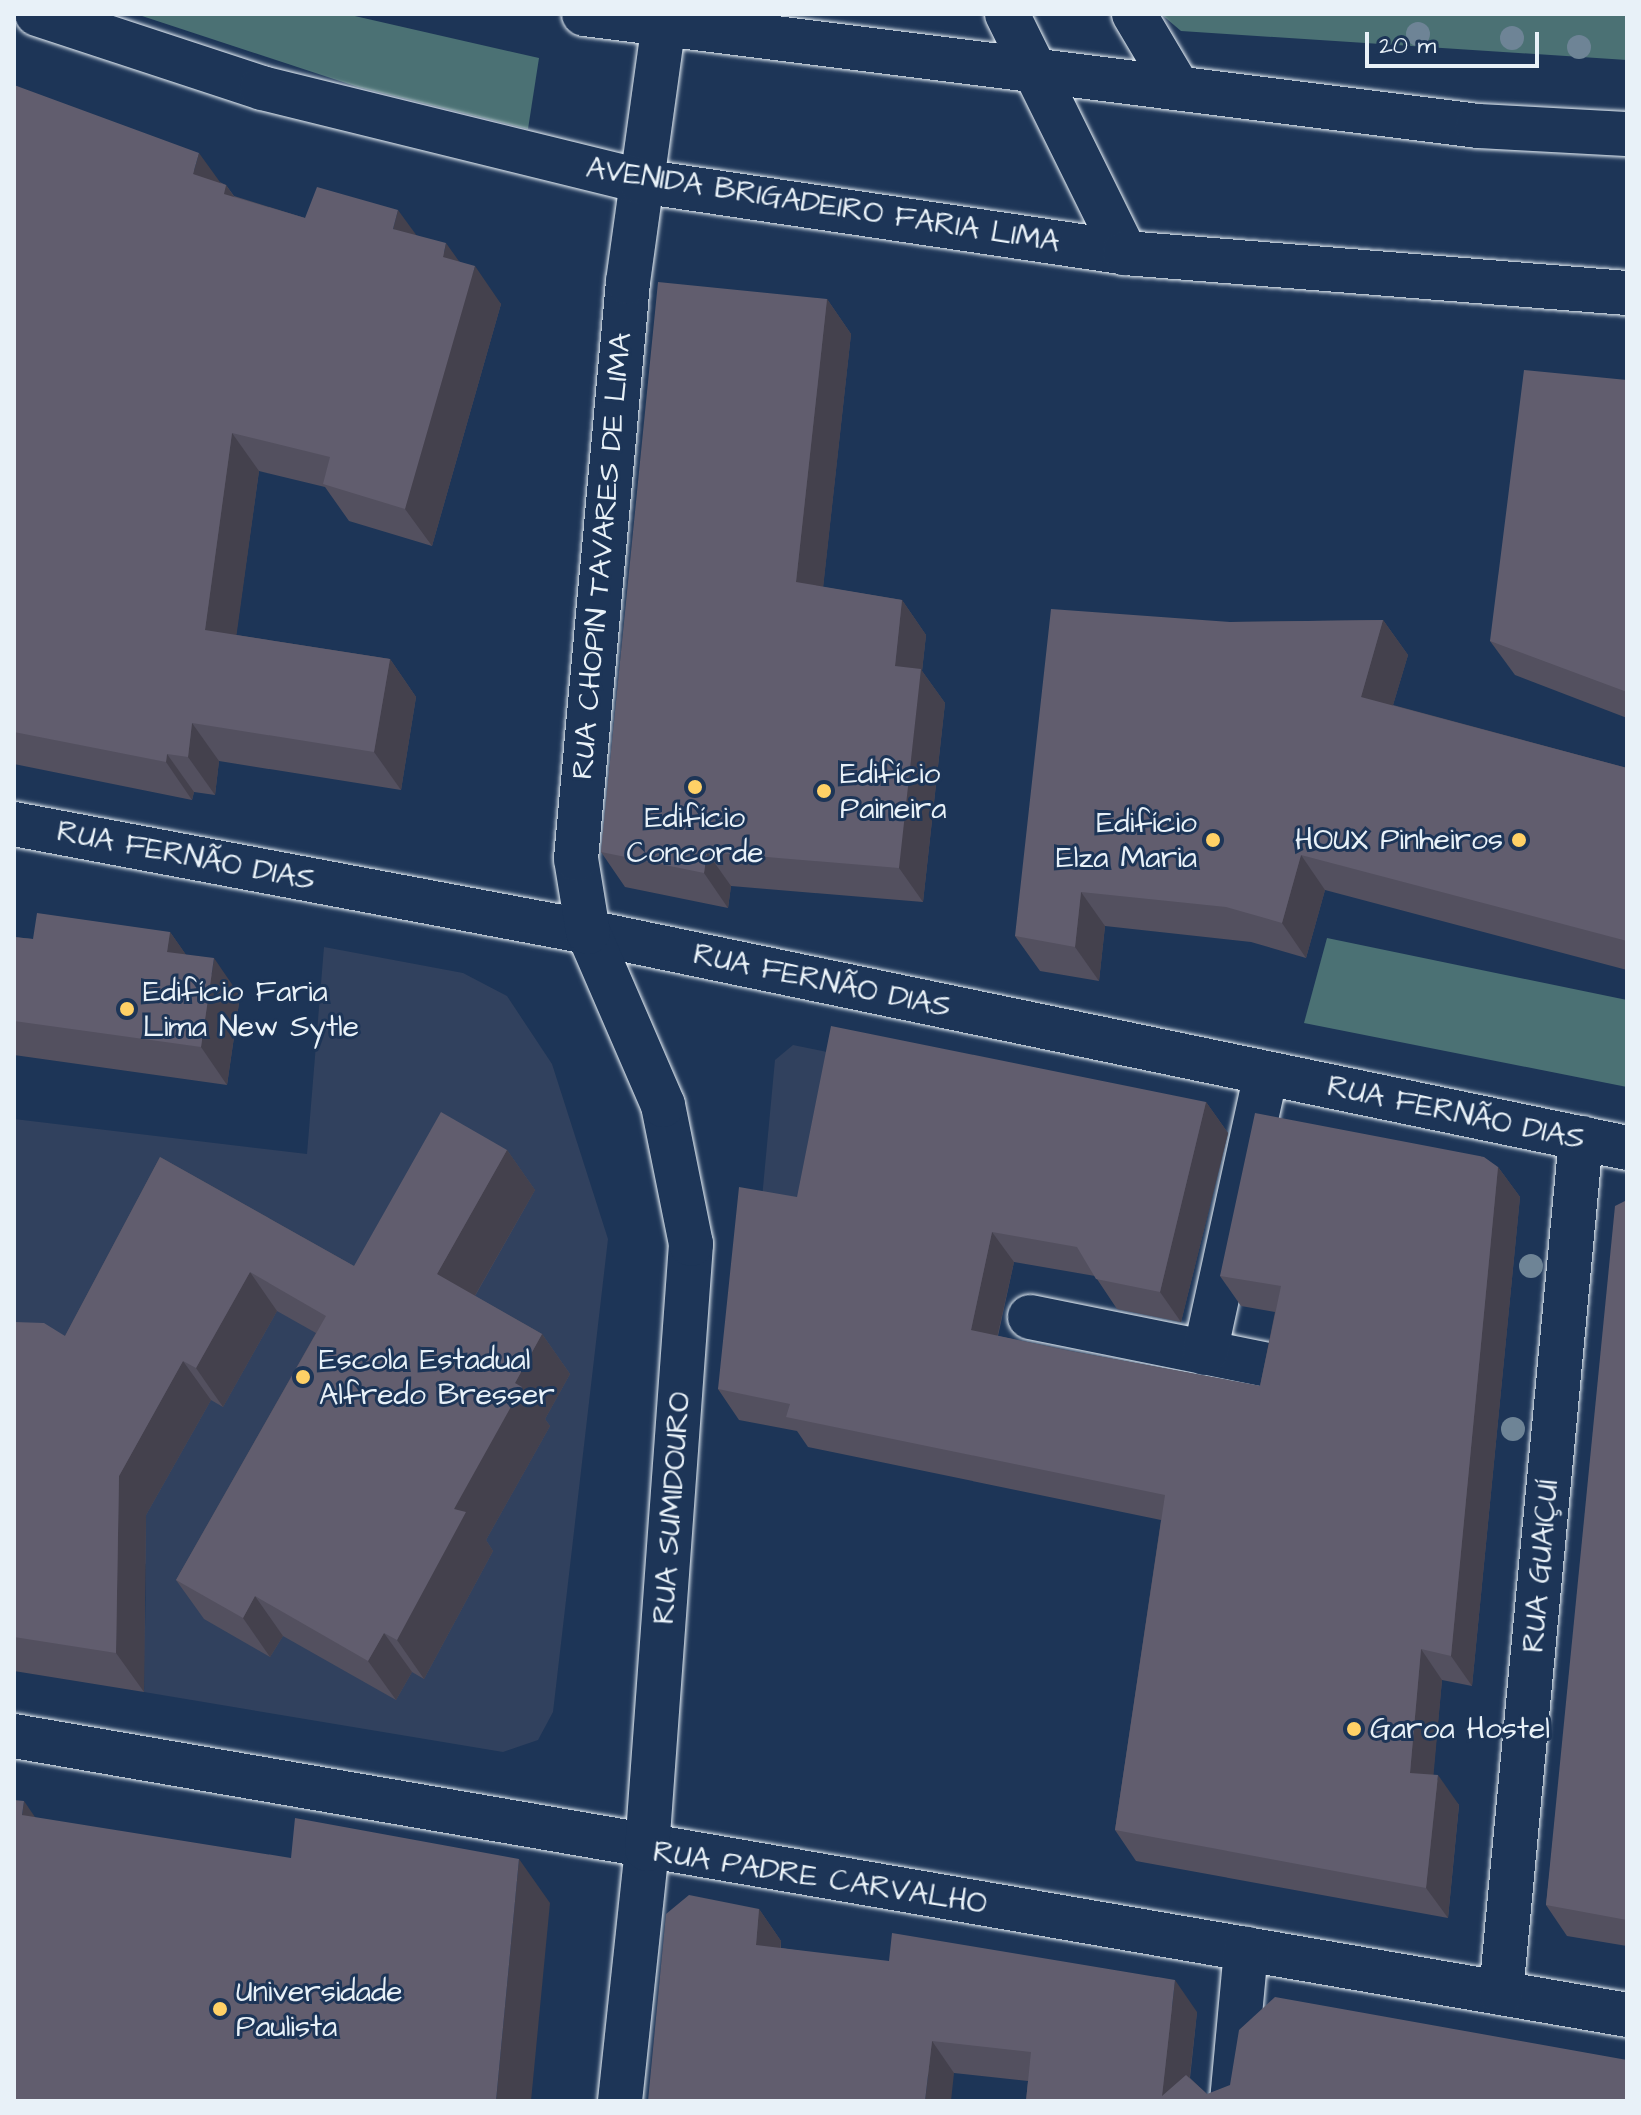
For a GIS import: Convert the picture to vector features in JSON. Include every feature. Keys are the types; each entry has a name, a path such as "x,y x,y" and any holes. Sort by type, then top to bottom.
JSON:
{"main road":[{"name":"AVENIDA BRIGADEIRO FARIA LIMA","path":"37,14 262,88 640,181 1125,253 1627,293"},
{"path":"584,14 664,20 1478,126 1627,134"},
{"path":"1007,14 1125,253"},
{"path":"1134,14 1178,88"},
{"name":"RUA CHOPIN TAVARES DE LIMA","path":"588,932 576,859 581,753 640,181 664,20"},
{"name":"RUA FERNÃO DIAS","path":"14,824 588,932 1627,1148"},
{"name":"RUA SUMIDOURO","path":"588,932 663,1105 691,1244 647,1849 620,2101"},
{"path":"1205,1353 1266,1074"},
{"name":"RUA GUAIÇUÍ","path":"1501,1993 1581,1138"},
{"path":"1030,1317 1269,1365"},
{"name":"RUA PADRE CARVALHO","path":"14,1736 647,1849 1627,2015"},
{"path":"1232,2101 1246,1949"}],"shaded area":[{"name":"Escola Estadual Alfredo Bresser","path":"324,947 463,973 507,996 552,1064 608,1239 553,1712 538,1740 503,1752 144,1692 146,1564 14,1535 14,1119 307,1154"},
{"path":"793,1045 891,1065 854,1235 762,1198 775,1060"}],"green space":[{"path":"136,14 346,14 539,58 528,129 358,87"},
{"path":"1161,14 1627,14 1627,60 1181,31"},
{"path":"1327,938 1627,1000 1627,1087 1304,1023"}],"building":[{"path":"14,85 199,153 193,174 226,185 224,194 305,218 317,187 398,210 393,229 446,243 443,257 475,266 405,509 323,484 330,457 232,433 205,630 390,659 374,752 192,723 188,757 167,754 166,762 14,732"},
{"path":"658,282 827,299 796,582 902,600 895,666 921,669 899,868 707,852 704,873 601,852"},
{"path":"1524,370 1627,380 1627,692 1490,641"},
{"path":"1051,609 1230,622 1383,620 1361,697 1627,768 1627,941 1301,855 1282,923 1226,907 1081,892 1075,947 1015,936"},
{"path":"37,913 170,932 167,952 214,958 201,1047 14,1021 14,937 33,939"},
{"path":"831,1026 1206,1102 1160,1292 1096,1279 1077,1247 992,1232 971,1330 1070,1351 1260,1386 1281,1286 1220,1276 1255,1113 1484,1157 1498,1167 1451,1656 1421,1649 1410,1773 1438,1775 1426,1888 1115,1830 1165,1495 786,1417 790,1404 718,1389 739,1187 797,1197"},
{"path":"441,1112 507,1150 437,1274 542,1334 515,1383 522,1387 454,1509 466,1512 397,1640 384,1633 368,1661 255,1596 243,1618 176,1580 326,1316 250,1272 196,1368 183,1361 119,1476 116,1653 14,1637 14,1322 44,1323 65,1336 160,1157 354,1266"},
{"path":"1627,1200 1627,1920 1546,1905 1615,1206"},
{"path":"14,1800 24,1801 22,1815 291,1858 295,1818 519,1859 496,2101 14,2101"},
{"path":"689,1895 759,1909 756,1945 889,1961 892,1933 1175,1980 1162,2096 1186,2075 1207,2094 1230,2085 1239,2030 1275,1997 1627,2060 1627,2101 1026,2101 1031,2052 932,2041 925,2101 648,2101 666,1914"}],"place":[{"name":"Edifício Concorde","path":"695,787"},
{"name":"Edifício Paineira","path":"824,791"},
{"name":"Edifício Elza Maria","path":"1213,840"},
{"name":"HOUX Pinheiros","path":"1519,840"},
{"name":"Edifício Faria Lima New Sytle","path":"127,1009"},
{"name":"Escola Estadual Alfredo Bresser","path":"303,1377"},
{"name":"Garoa Hostel","path":"1354,1729"},
{"name":"Universidade Paulista","path":"220,2009"}]}
